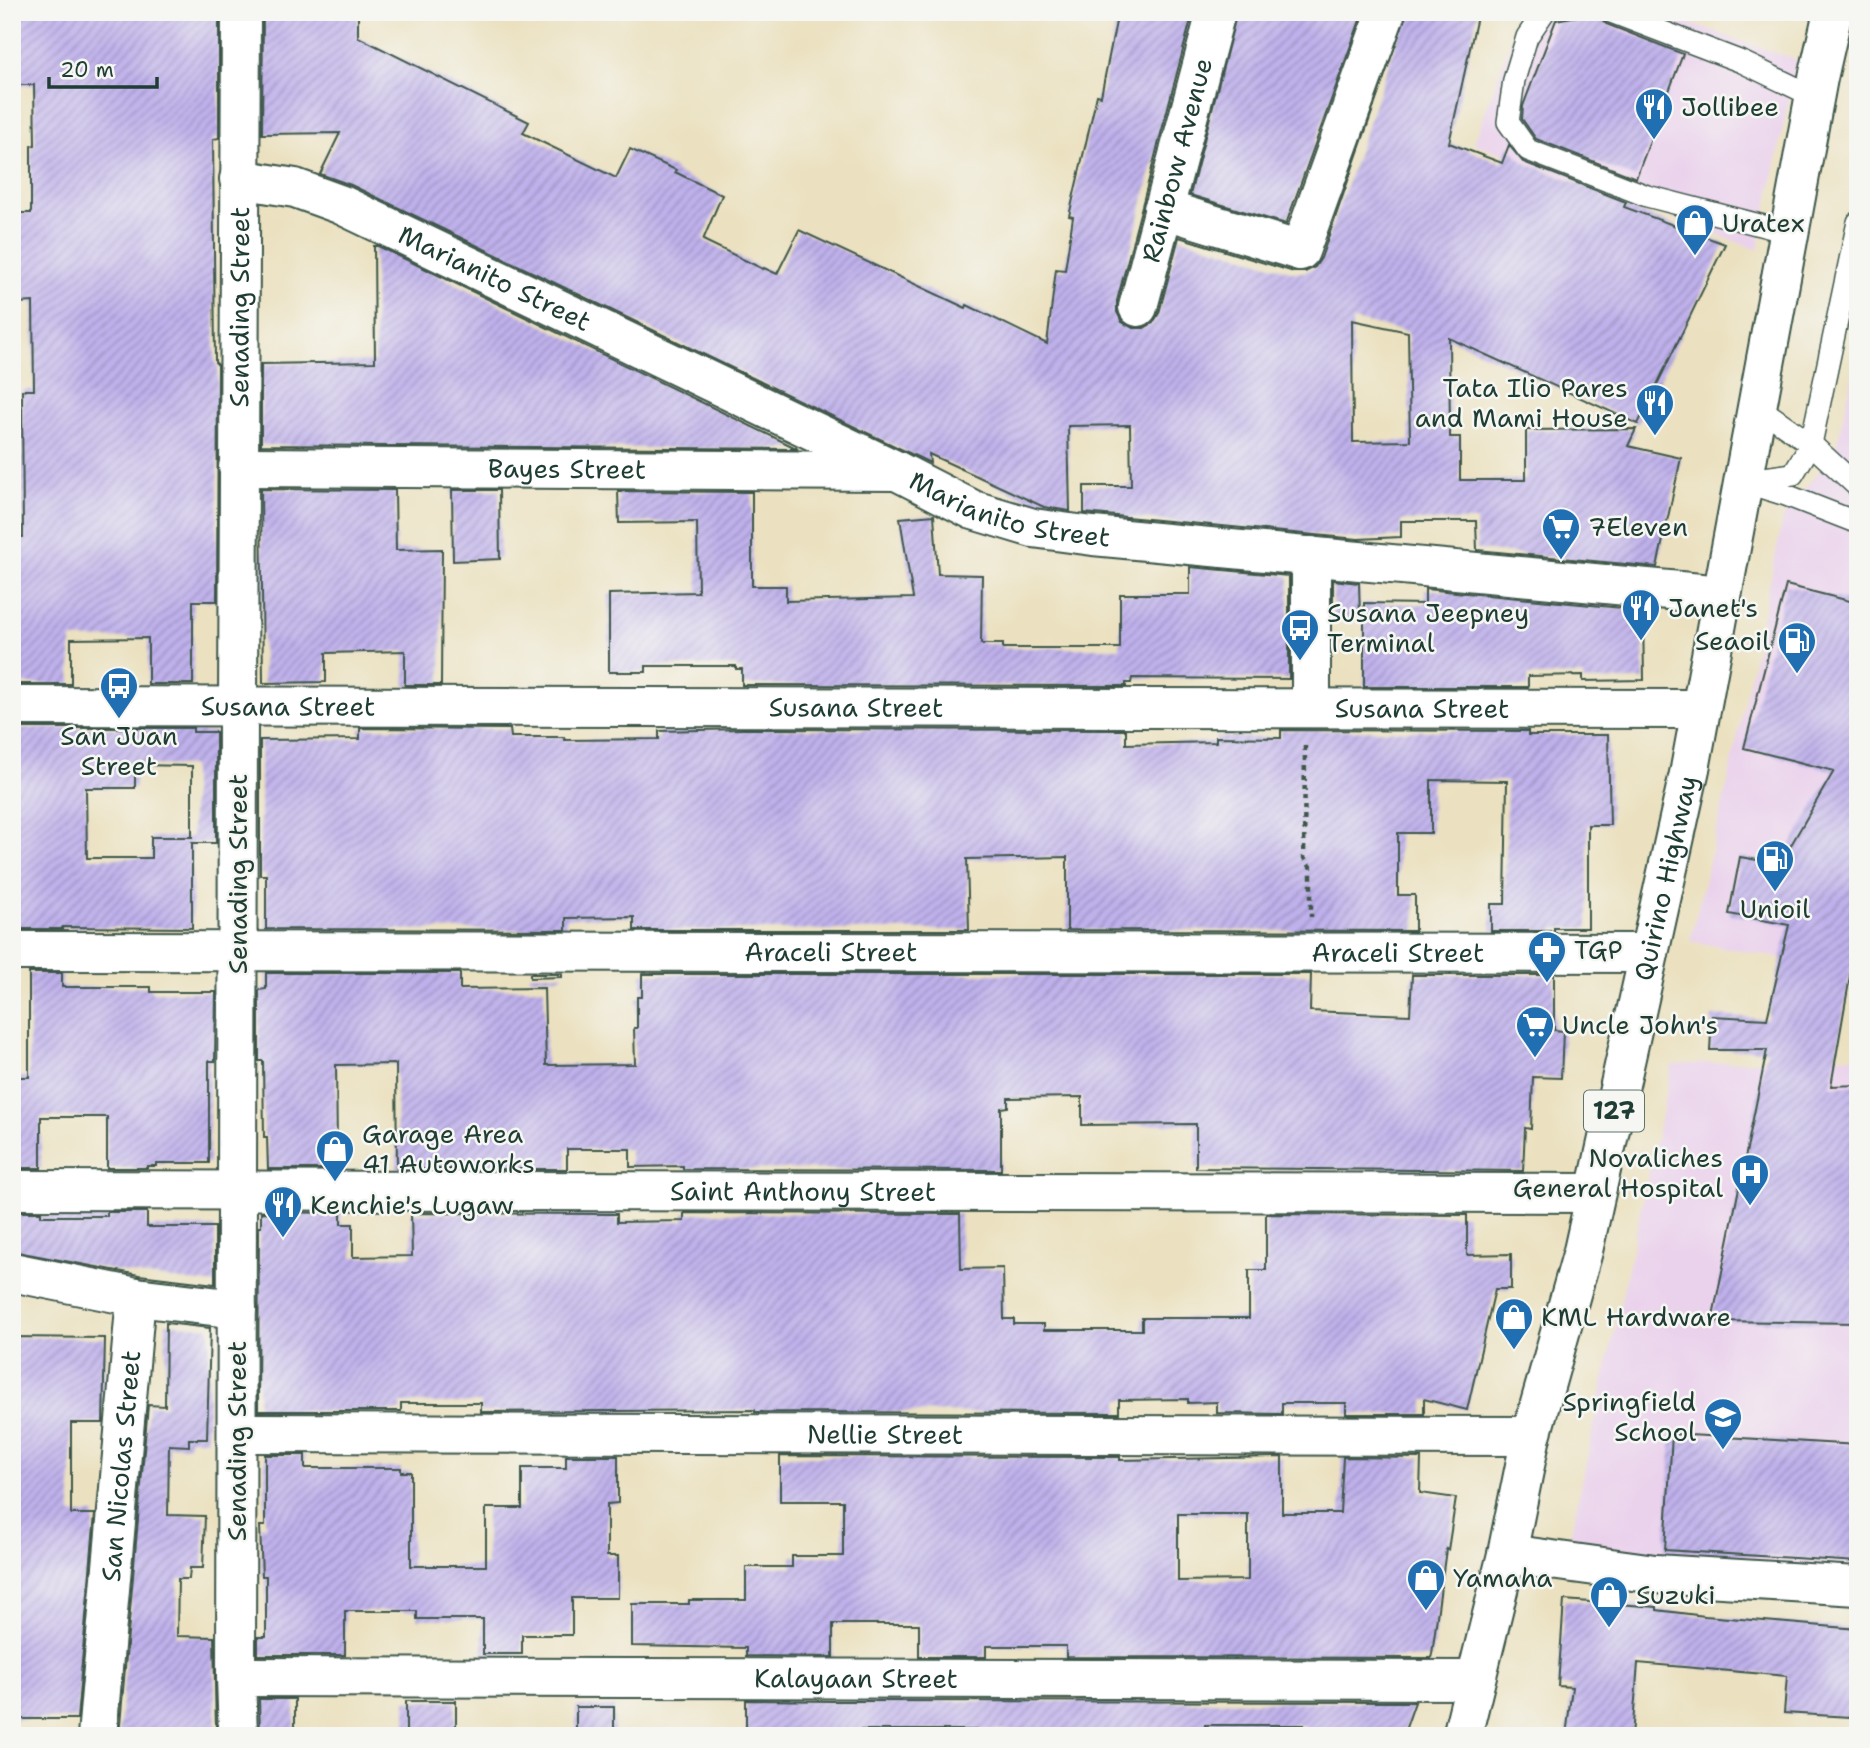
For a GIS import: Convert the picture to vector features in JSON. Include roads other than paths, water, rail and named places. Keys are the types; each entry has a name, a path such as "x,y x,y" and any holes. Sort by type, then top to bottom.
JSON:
{"street":[{"name":"Senading Street","path":"239,1736 236,1677 241,12"},
{"name":"Rainbow Avenue","path":"1138,307 1216,12"},
{"path":"1163,209 1300,251 1386,12"},
{"name":"Quirino Highway","path":"1462,1736 1507,1554 1531,1436 1561,1332 1595,1193 1690,769 1742,481 1833,12"},
{"name":"Marianito Street","path":"239,179 295,188 342,205 973,510 1033,528 1093,537 1722,595"},
{"name":"Bayes Street","path":"238,467 897,471"},
{"path":"1308,708 1311,556"},
{"name":"Susana Street","path":"12,706 1700,709"},
{"name":"Araceli Street","path":"12,951 1649,953"},
{"name":"Saint Anthony Street","path":"12,1190 1595,1193"},
{"path":"12,1272 136,1297 237,1309"},
{"name":"San Nicolas Street","path":"97,1736 136,1297"},
{"name":"Nellie Street","path":"237,1433 1531,1436"},
{"path":"1507,1554 1656,1574 1858,1586"},
{"name":"Kalayaan Street","path":"236,1677 1474,1680"}],"lane":[{"path":"1544,12 1527,37 1514,80 1508,122 1528,150 1647,196 1791,233"},
{"path":"1611,12 1742,62 1815,97"},
{"path":"1742,481 1793,474 1811,444 1858,222"},
{"path":"1757,406 1811,444 1858,487"},
{"path":"1742,481 1858,523"}],"place":[{"name":"Jollibee","path":"1654,141"},
{"name":"Uratex","path":"1695,257"},
{"name":"Tata Ilio Pares and Mami House","path":"1655,437"},
{"name":"7Eleven","path":"1561,561"},
{"name":"Janet's","path":"1641,642"},
{"name":"Susana Jeepney Terminal","path":"1300,662"},
{"name":"Seaoil","path":"1797,675"},
{"name":"San Juan Street","path":"119,720"},
{"name":"Unioil","path":"1775,893"},
{"name":"TGP","path":"1547,984"},
{"name":"Uncle John's","path":"1535,1059"},
{"name":"Garage Area 41 Autoworks","path":"335,1183"},
{"name":"Novaliches General Hospital","path":"1750,1207"},
{"name":"Kenchie's Lugaw","path":"283,1239"},
{"name":"KML Hardware","path":"1514,1351"},
{"name":"Springfield School","path":"1723,1451"},
{"name":"Yamaha","path":"1426,1612"},
{"name":"Suzuki","path":"1609,1629"}]}
